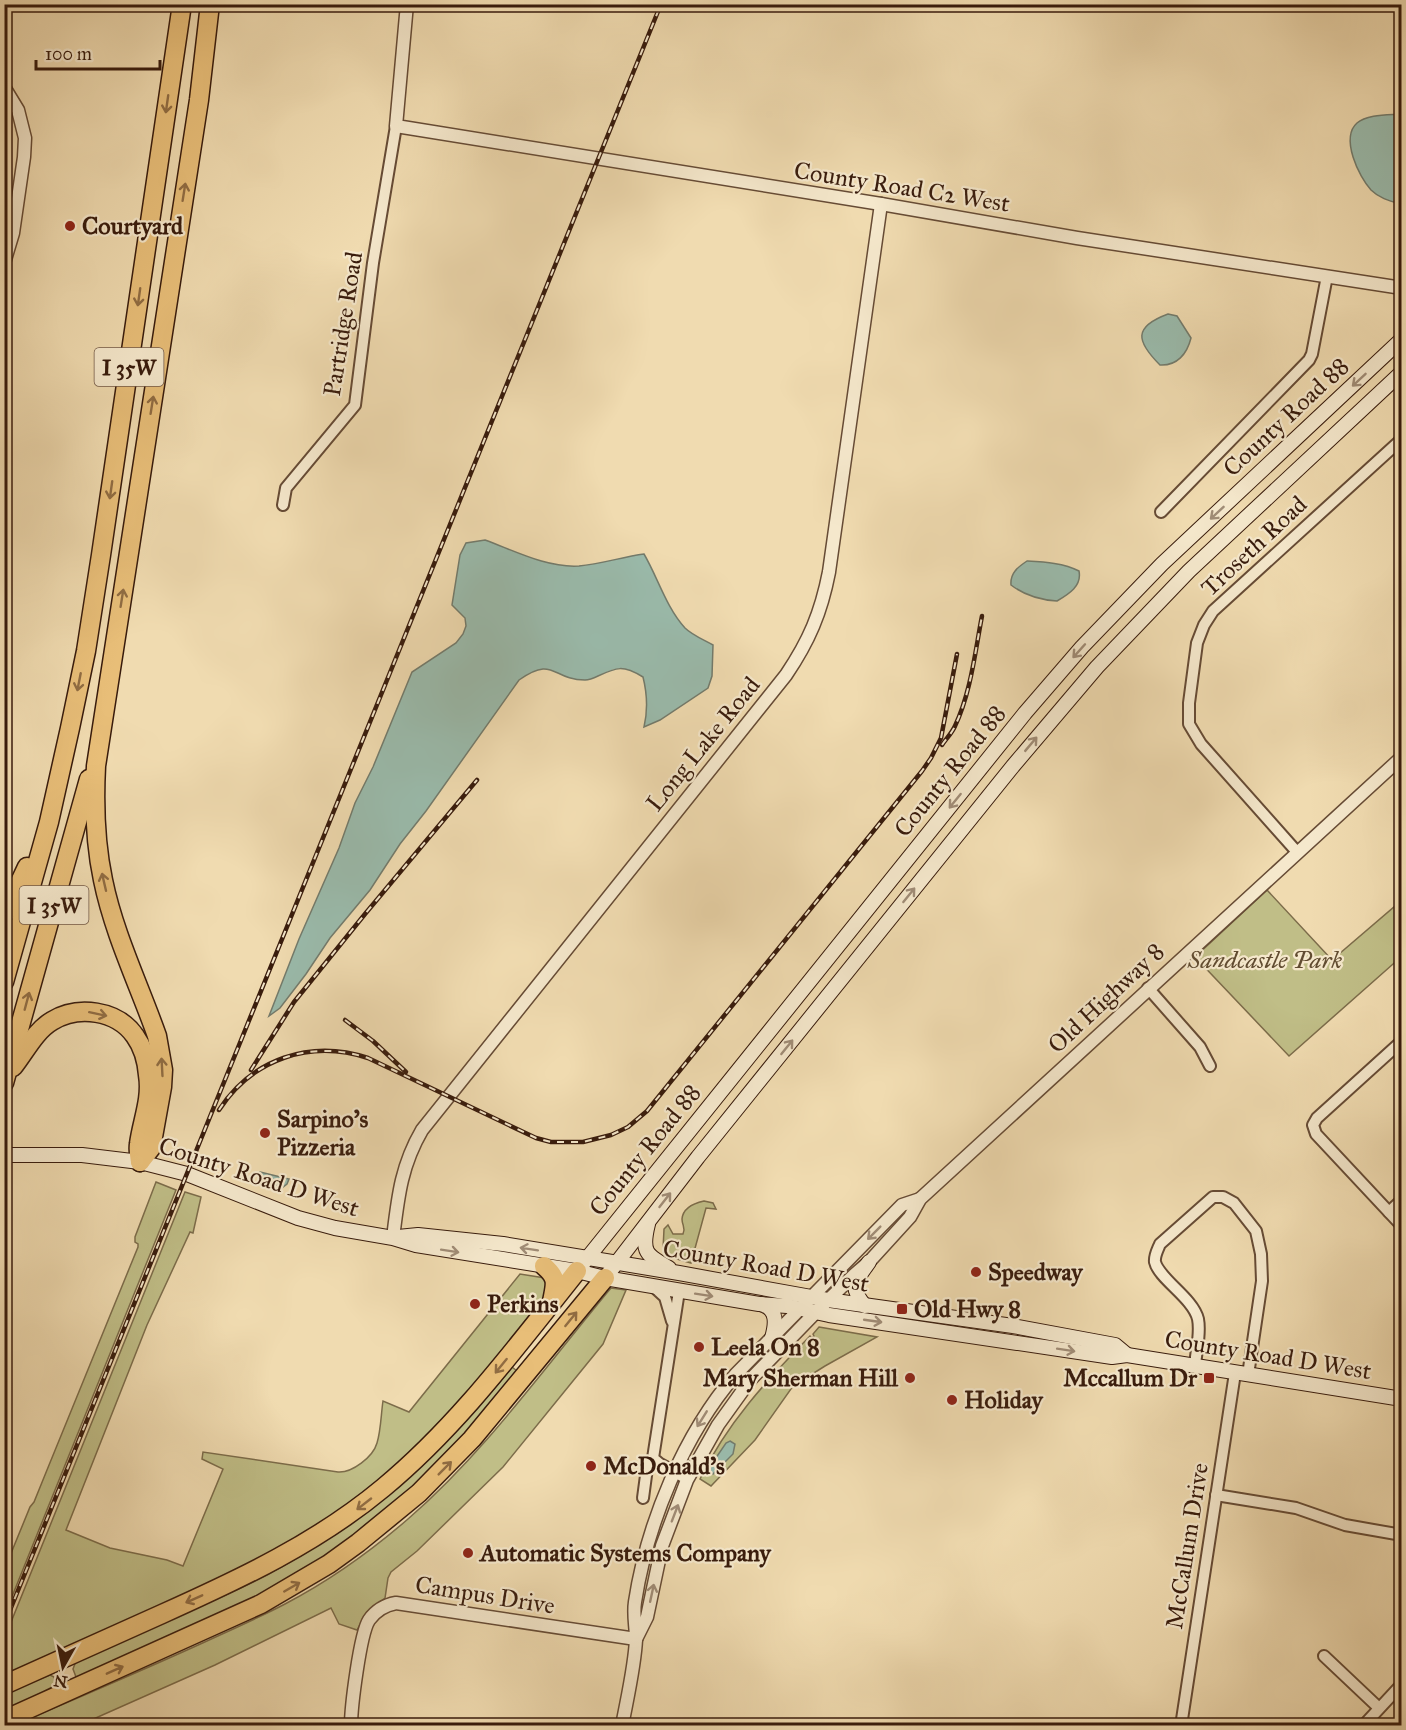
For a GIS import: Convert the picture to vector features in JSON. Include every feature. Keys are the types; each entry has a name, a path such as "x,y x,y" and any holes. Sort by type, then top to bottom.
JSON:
{"highway":[{"name":"I 35W","path":"4,982 37,869 70,728 97,584 182,4"},
{"name":"I 35W","path":"5,1080 101,733 199,100 210,4"},
{"path":"4,916 30,861 70,728"},
{"path":"101,733 94,796 100,862 111,910 157,1036 163,1070 151,1148 140,1162"},
{"path":"5,1080 42,1029 59,1017 70,1013 93,1012 104,1014 122,1024 136,1037 147,1064 149,1078 148,1105 139,1145 140,1162"},
{"path":"10,1682 257,1570 306,1543 355,1510 438,1439 465,1410 582,1265"},
{"path":"544,1266 554,1278 551,1304"},
{"path":"4,1720 261,1604 320,1570 358,1543 419,1493 472,1439 604,1278"}],"main road":[{"name":"County Road 88","path":"582,1265 1062,669 1162,564 1401,339"},
{"name":"County Road 88","path":"604,1278 1013,766 1083,683 1189,571 1401,372"},
{"name":"County Road D West","path":"4,1155 82,1155 140,1162 187,1174 298,1218 416,1245 544,1266 616,1262 811,1298 991,1322 1115,1345 1127,1355"},
{"path":"649,1220 645,1246 647,1252 656,1261 679,1273"},
{"name":"County Road D West","path":"393,1238 418,1235 503,1244 582,1265 604,1278 679,1291 1112,1357 1127,1355 1401,1399"},
{"path":"865,1306 854,1291 854,1285 869,1262"},
{"path":"759,1304 765,1305 774,1316 776,1323 772,1338"}],"street":[{"path":"396,126 407,4"},
{"path":"4,87 18,110 25,145 14,233 4,263"},
{"name":"County Road C2 West","path":"396,126 1077,238 1401,288"},
{"name":"Partridge Road","path":"283,505 286,488 355,405 373,263 396,126"},
{"name":"Long Lake Road","path":"393,1238 402,1177 407,1160 422,1130 786,675 810,635 824,595 829,572 880,204"},
{"path":"1161,512 1309,360 1327,276"},
{"name":"Troseth Road","path":"1297,852 1201,744 1189,724 1189,703 1197,643 1213,611 1401,439"},
{"name":"Old Highway 8","path":"636,1639 647,1617 662,1546 687,1480 718,1425 751,1379 828,1300 869,1262 910,1217 920,1199 1401,757"},
{"path":"1148,988 1200,1047 1210,1066"},
{"path":"1401,1041 1317,1118 1313,1125 1316,1134 1401,1226"},
{"name":"McCallum Drive","path":"1181,1725 1216,1495 1262,1281 1261,1254 1256,1232 1234,1203 1223,1197 1213,1197 1160,1244 1156,1253 1155,1262 1160,1270 1193,1307 1198,1317 1199,1333 1195,1366"},
{"name":"Old Highway 8","path":"636,1639 634,1608 644,1562 663,1499 697,1428 712,1403 736,1374 902,1205 920,1199"},
{"path":"1389,1212 1401,1200"},
{"path":"653,1285 665,1297 671,1314 673,1330"},
{"path":"643,1498 647,1468 653,1458 679,1291"},
{"path":"653,1458 687,1480"},
{"path":"1216,1495 1296,1508 1345,1525 1401,1535"},
{"name":"Campus Drive","path":"351,1725 366,1626 376,1612 391,1604 636,1639"},
{"path":"622,1725 636,1639"},
{"path":"1324,1656 1379,1708"},
{"path":"1363,1725 1401,1684"}],"green space":[{"name":"Sandcastle Park","path":"1267,890 1332,960 1401,901 1401,957 1289,1056 1195,957"},
{"path":"156,1182 176,1190 5,1614 5,1568 138,1247 135,1237"},
{"path":"185,1192 201,1197 193,1233 190,1232 147,1325 66,1530 110,1548 167,1560 183,1566 223,1469 202,1459 203,1452 338,1472 355,1467 367,1459 375,1448 383,1401 409,1412 520,1274 545,1278 551,1290 489,1369 427,1438 381,1479 310,1531 267,1556 5,1678 5,1637"},
{"path":"704,1201 713,1203 716,1209 706,1208 691,1263 667,1256 663,1250 664,1229 668,1225 673,1234 683,1234 682,1219 685,1211 693,1204"},
{"path":"611,1288 626,1290 603,1344 503,1467 417,1551 391,1572 385,1598 367,1612 357,1630 339,1624 331,1608 215,1665 80,1725 12,1726 269,1612 318,1586 364,1554 436,1493 489,1437"},
{"path":"819,1327 877,1337 793,1386 755,1440 711,1486 700,1479 723,1439 749,1403 810,1336 812,1338 814,1336 813,1334"},
{"path":"512,1367 517,1371 442,1464 356,1538 263,1596 76,1677 73,1669 76,1661 258,1580 303,1554 370,1509 430,1457 458,1429"},
{"path":"50,1675 54,1677 54,1686 5,1713 5,1693"}],"shaded area":[{"path":"1401,114 1402,204 1400,204 1378,195 1366,184 1353,157 1350,138 1352,130 1361,120"},
{"path":"1168,314 1177,316 1191,338 1180,358 1166,365 1160,365 1146,349 1142,335 1149,324"},
{"path":"485,540 531,558 567,566 587,565 644,554 678,620 691,633 713,645 712,676 708,688 660,720 644,727 646,702 643,677 625,669 615,669 585,680 574,679 547,669 539,669 519,680 400,844 370,890 330,938 280,1008 269,1016 299,939 339,848 355,803 373,767 412,672 456,643 463,634 466,626 465,618 452,605 460,555 466,543"},
{"path":"1027,561 1054,563 1073,568 1079,571 1079,581 1070,592 1057,601 1027,594 1011,585 1011,581 1013,574"},
{"path":"260,1172 289,1179 282,1188 258,1179"},
{"path":"730,1441 735,1444 733,1454 713,1474 709,1468 726,1443"}],"railway":[{"path":"4,1625 661,4"},
{"path":"942,745 954,729 965,700 982,616"},
{"path":"219,1110 232,1092 265,1066 284,1058 325,1051 368,1058 536,1138 551,1142 583,1142 611,1135 628,1127 647,1111 922,771 941,738 957,654"},
{"path":"251,1070 294,1002 477,780"},
{"path":"345,1020 373,1041 406,1072"}],"place":[{"name":"Courtyard","path":"70,226"},
{"name":"Sarpino's Pizzeria","path":"265,1133"},
{"name":"Speedway","path":"976,1272"},
{"name":"Perkins","path":"475,1304"},
{"name":"Old Hwy 8","path":"902,1309"},
{"name":"Leela On 8","path":"699,1347"},
{"name":"Mary Sherman Hill","path":"910,1378"},
{"name":"Mccallum Dr","path":"1209,1378"},
{"name":"Holiday","path":"952,1400"},
{"name":"McDonald's","path":"591,1466"},
{"name":"Automatic Systems Company","path":"468,1553"}]}
